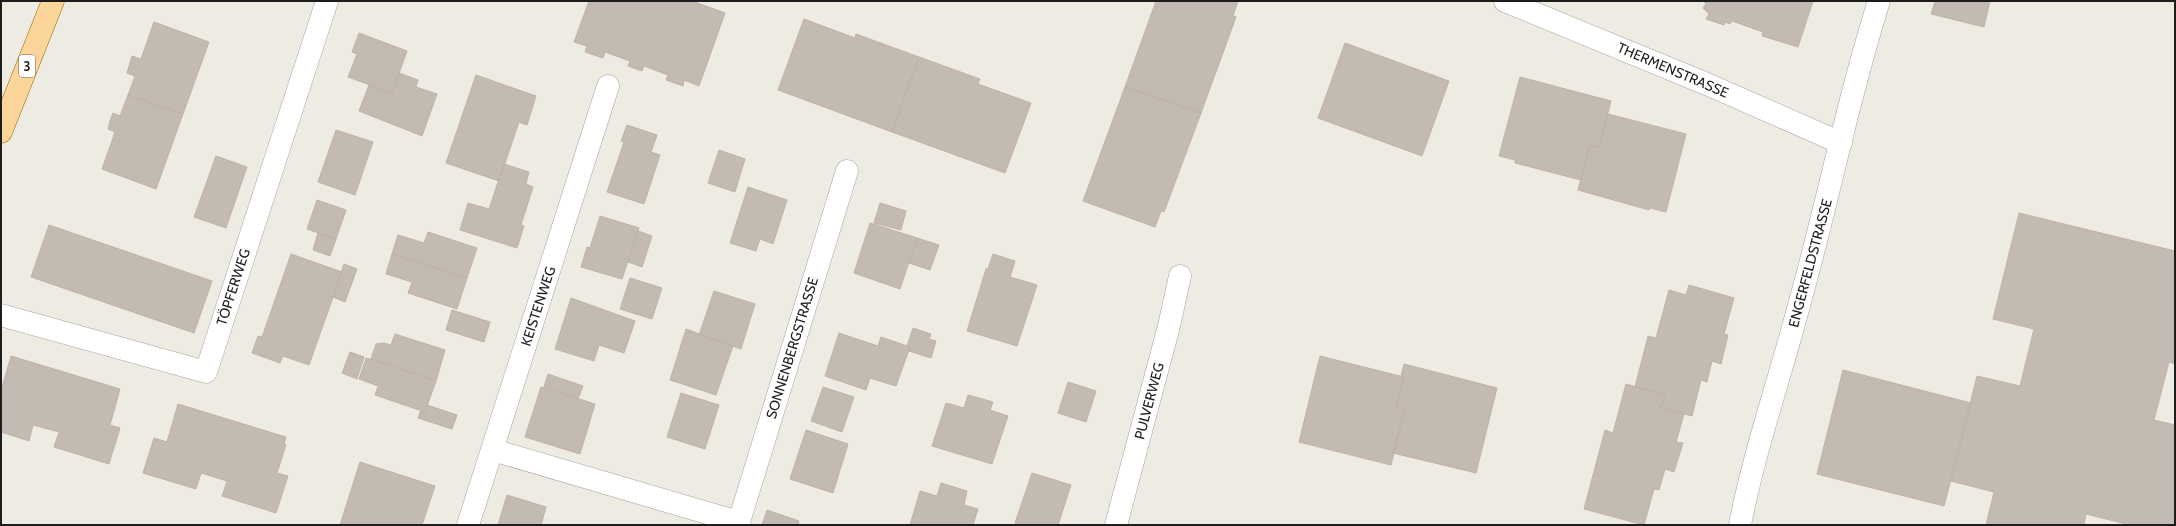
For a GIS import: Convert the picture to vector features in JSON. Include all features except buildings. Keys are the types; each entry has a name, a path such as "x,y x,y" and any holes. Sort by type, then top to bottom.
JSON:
{"main road":[{"name":"3","path":"1,132 54,1"}],"street":[{"name":"TÖPFERWEG","path":"1,315 206,372 327,1"},
{"name":"THERMENSTRASSE","path":"1504,1 1709,84 1841,143"},
{"name":"ENGERFELDSTRASSE","path":"1740,525 1748,486 1799,308 1841,143 1860,60 1879,1"},
{"name":"KEISTENWEG","path":"468,525 608,86"},
{"name":"SONNENBERGSTRASSE","path":"738,524 847,171"},
{"name":"PULVERWEG","path":"1116,525 1169,326 1180,276"},
{"path":"493,450 738,524"}]}
